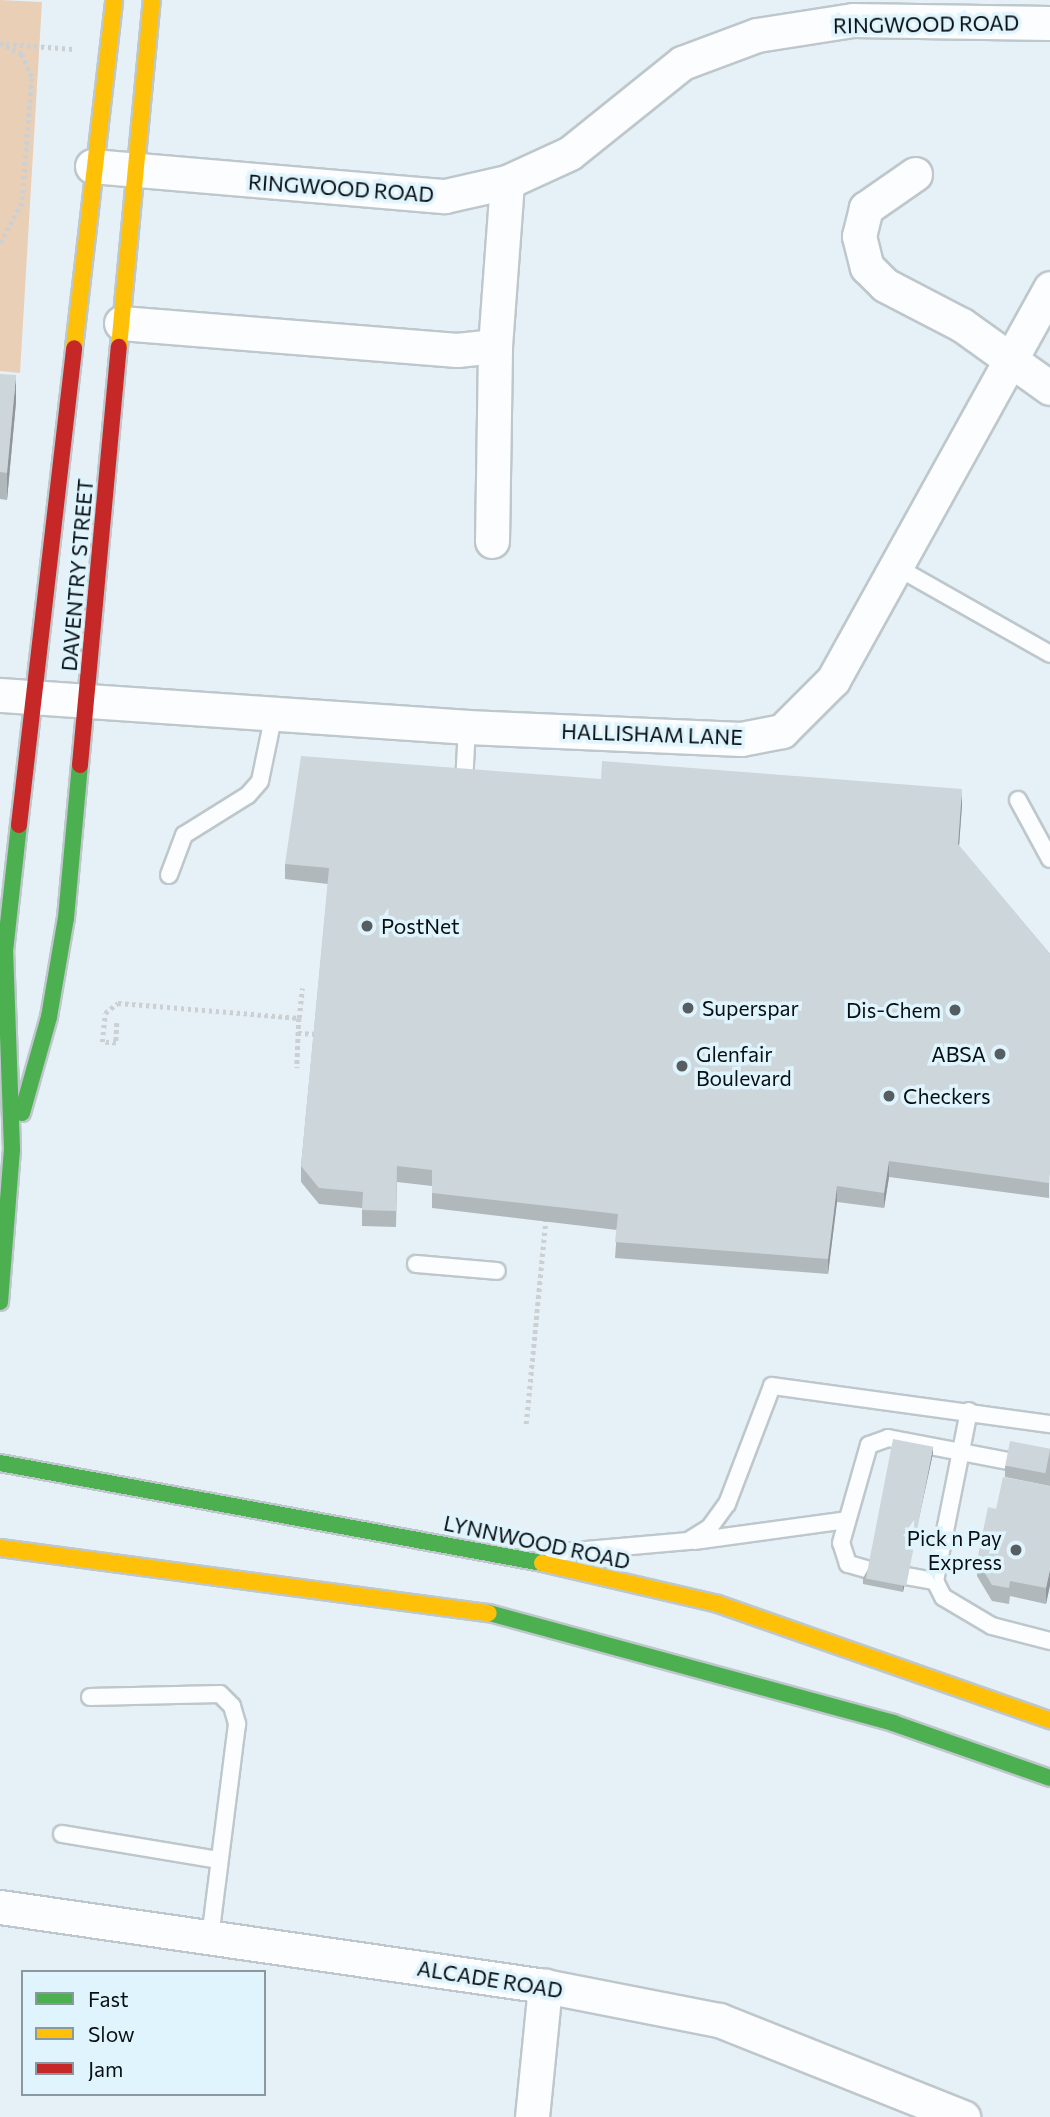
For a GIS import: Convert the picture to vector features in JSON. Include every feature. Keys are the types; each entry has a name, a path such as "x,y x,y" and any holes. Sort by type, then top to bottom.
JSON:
{"street":[{"name":"DAVENTRY STREET","path":"0,1302 12,1149 5,951 92,166 114,0"},
{"name":"DAVENTRY STREET","path":"12,1149 60,968 152,0"},
{"name":"RINGWOOD ROAD","path":"92,166 136,172 445,195 507,182 570,153 682,63 757,35 853,20 1050,23"},
{"path":"915,174 866,208 859,236 867,267 885,285 1013,358 1050,388"},
{"path":"492,541 495,346 507,182"},
{"name":"HALLISHAM LANE","path":"0,695 273,718 467,727 741,739 782,731 834,680 900,569 1050,288"},
{"path":"121,323 457,350 495,346"},
{"name":"LYNNWOOD ROAD","path":"0,1462 522,1558 718,1604 1050,1720"},
{"path":"0,1548 481,1611 841,1708 1050,1778"},
{"name":"ALCADE ROAD","path":"0,1907 545,1986 719,2020 963,2117"},
{"path":"532,2117 545,1986"}],"lane":[{"path":"900,569 1050,654"},
{"path":"169,875 184,835 248,796 260,780 273,718"},
{"path":"464,783 467,727"},
{"path":"1018,800 1050,859"},
{"path":"416,1264 497,1271"},
{"path":"688,1541 710,1527 727,1504 772,1386 1050,1424"},
{"path":"969,1411 935,1581 943,1597 992,1626 1050,1641"},
{"path":"866,1569 841,1555 847,1521 869,1445 888,1438 1009,1461"},
{"path":"522,1558 847,1521"},
{"path":"906,1576 935,1581"},
{"path":"90,1697 220,1694 232,1706 237,1724 210,1938"},
{"path":"62,1834 219,1860"}],"path":[{"path":"2,44 107,51"},
{"path":"0,244 22,203 32,78 22,54 2,44"},
{"path":"298,1068 302,988"},
{"path":"117,1023 116,1043 102,1042 105,1013 118,1003 299,1018"},
{"path":"298,1033 326,1035"},
{"path":"526,1424 547,1206"}],"shaded area":[{"path":"0,0 42,2 20,373 0,371"}],"building":[{"path":"0,374 16,375 7,473 0,472"},
{"name":"Glenfair Boulevard","path":"301,756 601,779 602,761 962,789 958,844 1050,954 1049,1183 889,1161 884,1193 837,1186 828,1259 615,1242 618,1214 432,1193 432,1170 397,1166 396,1211 362,1210 363,1192 319,1188 301,1166 329,868 285,864"},
{"path":"893,1439 933,1447 906,1586 866,1578"},
{"path":"1010,1441 1050,1449 1045,1473 1005,1466"},
{"name":"Pick n Pay Express","path":"1003,1477 1050,1486 1050,1570 1046,1588 1010,1581 1009,1588 992,1585 977,1560 988,1507 996,1509"}],"traffic: fast":[{"path":"22,1113 49,1017 66,918 80,765"},
{"path":"0,1302 12,1149 5,951 19,825"},
{"path":"0,1463 542,1563"},
{"path":"489,1613 893,1723 1050,1778"}],"traffic: slow":[{"path":"74,348 114,0"},
{"path":"119,347 152,0"},
{"path":"0,1548 489,1613"},
{"path":"542,1563 718,1604 1050,1720"}],"traffic: jam":[{"path":"80,765 119,347"},
{"path":"19,825 74,348"}],"place":[{"name":"PostNet","path":"367,926"},
{"name":"Superspar","path":"688,1008"},
{"name":"Dis-Chem","path":"955,1010"},
{"name":"ABSA","path":"1000,1054"},
{"name":"Glenfair Boulevard","path":"682,1066"},
{"name":"Checkers","path":"889,1096"},
{"name":"Pick n Pay Express","path":"1016,1550"}]}
